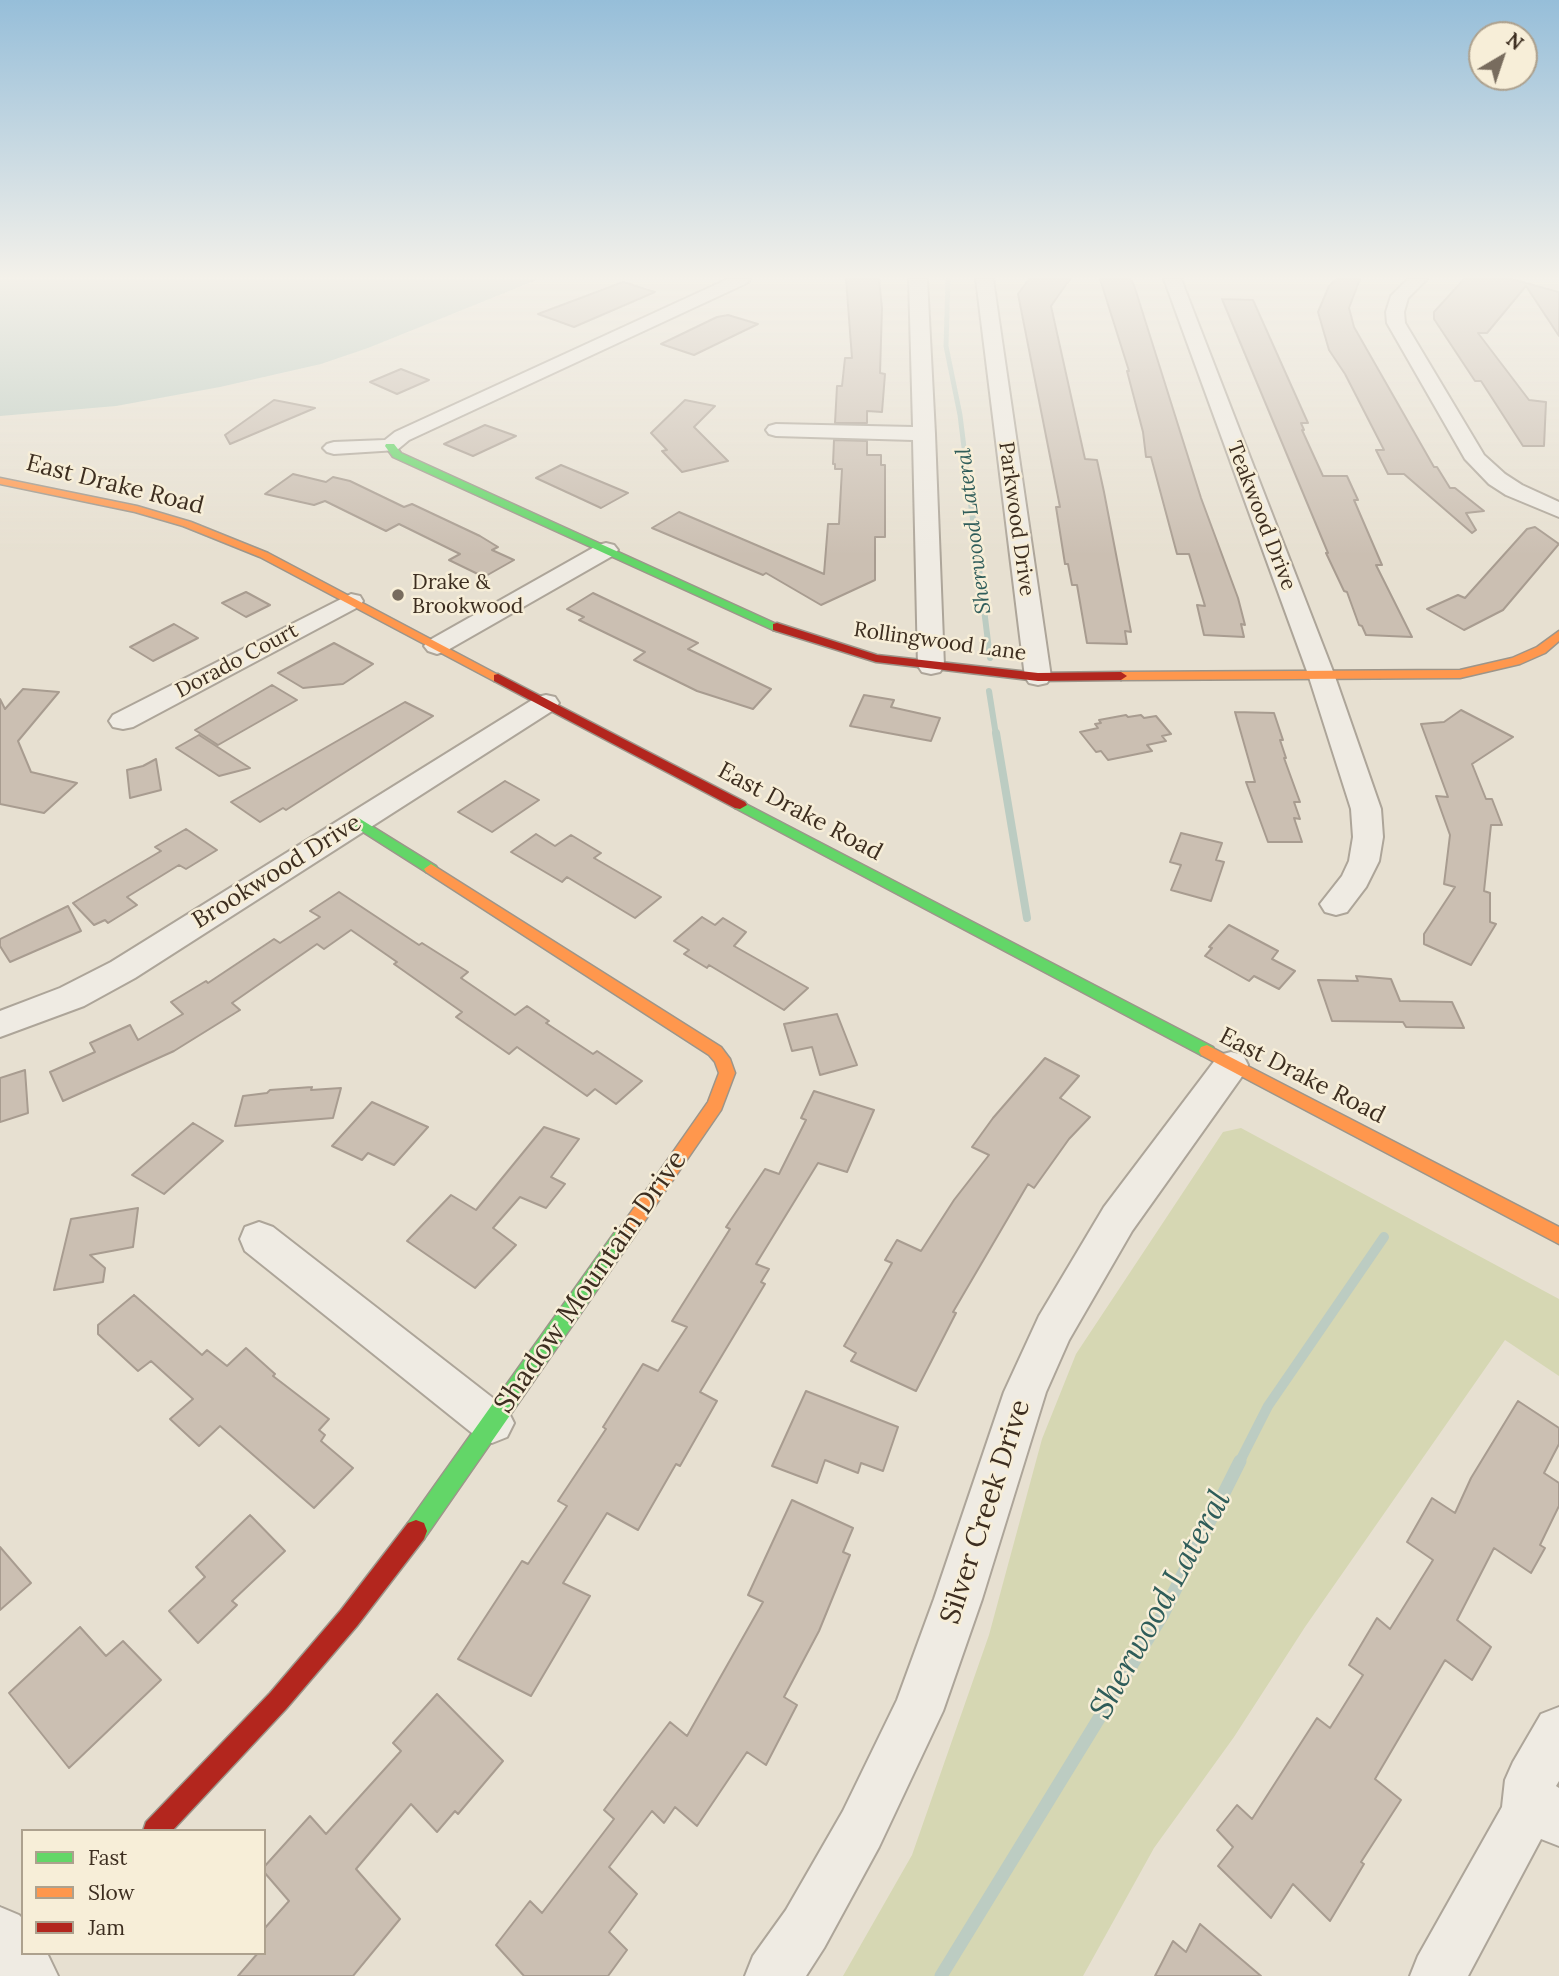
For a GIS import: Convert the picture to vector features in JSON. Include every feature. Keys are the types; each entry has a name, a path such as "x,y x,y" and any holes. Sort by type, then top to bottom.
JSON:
{"street":[{"path":"334,448 390,446 402,436 542,371"},
{"path":"922,371 931,666"},
{"name":"Parkwood Drive","path":"997,371 1038,677"},
{"name":"Teakwood Drive","path":"1207,371 1321,674 1366,809 1368,837 1360,870 1336,904"},
{"path":"1424,371 1476,459 1497,479 1514,490 1559,510"},
{"path":"776,430 925,434"},
{"name":"Rollingwood Lane","path":"390,446 397,455 785,631 876,658 1038,677 1460,674 1516,661 1541,650 1559,635"},
{"name":"East Drake Road","path":"0,481 113,503 187,524 257,551 1559,1236"},
{"path":"437,646 606,550"},
{"name":"Dorado Court","path":"123,721 351,601"},
{"name":"Brookwood Drive","path":"0,1024 72,997 123,970 546,703"},
{"name":"Shadow Mountain Drive","path":"157,1829 278,1701 349,1618 431,1512 715,1105 727,1073 722,1059 715,1051 357,822"},
{"name":"Silver Creek Drive","path":"773,1976 804,1929 861,1829 918,1711 958,1599 1025,1392 1053,1329 1118,1219 1231,1065"},
{"path":"259,1239 492,1423"},
{"path":"1438,1976 1527,1814 1544,1808 1531,1780 1559,1732"}],"green space":[{"path":"1241,1128 1559,1299 1559,1376 1505,1340 1305,1627 1234,1737 1154,1848 1083,1976 843,1976 912,1855 989,1635 1042,1439 1076,1354 1223,1132"}],"shaded area":[{"path":"0,371 289,371 116,406 0,416"}],"building":[{"path":"396,371 407,371 429,380 397,394 370,382"},
{"path":"844,371 880,371 885,374 882,412 867,411 867,423 835,423 837,386 842,386"},
{"path":"1033,371 1065,371 1085,459 1097,460 1131,632 1125,631 1127,644 1087,643 1077,585 1072,585 1068,564 1065,564 1056,507 1060,507"},
{"path":"1127,371 1161,371 1201,498 1238,598 1245,625 1241,624 1244,637 1204,635 1197,605 1205,606 1189,554 1177,554 1151,457 1146,457 1143,432"},
{"path":"1252,371 1285,371 1308,423 1301,423 1302,430 1323,476 1347,476 1358,500 1354,500 1382,565 1376,565 1412,637 1366,635 1359,625"},
{"path":"1343,371 1379,371 1434,467 1437,467 1450,488 1455,488 1484,511 1466,513 1476,530 1472,533 1404,474 1388,474 1376,450 1384,450"},
{"path":"1469,371 1507,371 1529,400 1546,402 1544,446 1523,446 1481,381 1475,381"},
{"path":"274,400 315,408 230,444 225,435"},
{"path":"685,400 715,406 694,427 728,461 682,472 662,451 667,450 651,433"},
{"path":"485,425 516,436 473,456 444,444"},
{"path":"834,440 867,441 867,455 881,455 881,465 885,465 885,537 875,537 875,580 821,605 766,573 763,575 652,528 679,512 824,574 828,524 839,524 842,469 835,469 833,464"},
{"path":"561,465 628,493 601,508 536,478"},
{"path":"293,474 326,482 333,477 350,481 404,507 412,504 480,536 498,547 492,550 514,560 484,577 449,560 460,554 399,524 386,531 325,501 314,505 265,494"},
{"path":"1535,527 1559,544 1503,610 1464,630 1427,609 1458,595 1465,598 1527,529"},
{"path":"246,592 270,605 246,617 222,603"},
{"path":"593,593 698,643 688,649 771,689 753,709 697,691 634,660 645,652 579,620 584,617 567,609"},
{"path":"174,624 198,638 153,661 130,647"},
{"path":"334,643 373,664 343,684 303,688 278,673"},
{"path":"272,685 297,700 218,745 195,730"},
{"path":"23,689 59,692 18,741 31,772 77,783 44,813 0,804 0,699 5,709"},
{"path":"864,695 894,700 891,707 940,718 931,741 850,726"},
{"path":"405,702 433,716 286,810 283,808 260,822 231,802"},
{"path":"1461,710 1513,737 1472,764 1486,799 1492,799 1502,825 1491,825 1484,891 1490,893 1490,922 1496,924 1471,965 1424,944 1424,934 1455,887 1444,884 1450,835 1436,796 1448,797 1421,724 1444,722"},
{"path":"1235,712 1274,713 1283,740 1280,740 1284,758 1300,802 1294,802 1300,819 1294,818 1302,842 1268,842 1246,782 1255,782"},
{"path":"1141,715 1144,718 1156,716 1171,734 1162,736 1166,741 1147,745 1152,751 1108,760 1101,751 1096,752 1080,732 1098,728 1095,724 1101,723 1099,720"},
{"path":"199,735 250,768 219,776 176,748"},
{"path":"156,759 161,790 130,798 127,770"},
{"path":"505,781 539,800 492,832 458,812"},
{"path":"186,829 217,850 186,869 179,865 127,897 137,905 108,923 105,920 94,925 73,903 161,851 155,847"},
{"path":"1181,833 1222,843 1216,860 1224,862 1211,901 1171,890 1181,865 1170,862"},
{"path":"536,834 555,846 571,835 601,853 594,858 661,897 635,918 567,877 562,882 511,852"},
{"path":"339,892 419,945 422,943 468,972 461,978 515,1015 527,1006 549,1021 546,1023 593,1054 597,1051 642,1081 616,1104 595,1089 587,1096 517,1047 509,1054 456,1017 462,1012 351,930 324,949 317,944 232,1003 240,1010 174,1051 63,1101 50,1072 95,1052 90,1043 130,1025 138,1040 183,1014 171,1002 206,981 208,983 274,939 280,943 320,917 310,911"},
{"path":"68,906 81,931 10,962 0,946 0,939"},
{"path":"702,917 715,925 723,918 746,932 734,946 808,988 784,1010 709,965 707,968 684,954 689,950 674,941"},
{"path":"1229,925 1278,951 1272,959 1295,971 1279,989 1254,976 1249,981 1205,956 1212,948 1209,947"},
{"path":"1356,976 1391,979 1400,1001 1452,1002 1464,1028 1406,1027 1403,1022 1332,1021 1318,980 1358,981"},
{"path":"837,1014 857,1065 820,1075 812,1047 792,1051 784,1024"},
{"path":"1045,1058 1079,1076 1060,1098 1090,1117 1069,1139 1034,1188 1028,1184 953,1312 956,1313 916,1391 851,1361 856,1353 844,1346 892,1263 885,1260 897,1240 921,1251 954,1200 989,1155 972,1147 993,1118"},
{"path":"25,1070 28,1113 0,1122 0,1078"},
{"path":"312,1087 311,1090 341,1088 333,1118 235,1126 243,1096 267,1093 270,1090"},
{"path":"814,1091 874,1110 847,1172 818,1163 756,1264 769,1269 761,1282 765,1284 700,1392 717,1401 680,1466 676,1464 638,1530 607,1513 563,1583 590,1596 531,1696 458,1659 522,1561 528,1564 567,1506 558,1501 606,1429 603,1427 643,1364 658,1371 687,1327 672,1321 730,1229 726,1227 765,1169 779,1174 806,1120 801,1118"},
{"path":"372,1102 428,1127 394,1165 368,1153 362,1160 332,1146"},
{"path":"193,1123 223,1141 164,1194 132,1175"},
{"path":"544,1127 579,1139 551,1177 565,1184 546,1208 520,1197 493,1228 516,1245 475,1288 407,1241 451,1195 476,1210"},
{"path":"138,1208 133,1247 90,1255 105,1268 103,1282 54,1290 71,1219"},
{"path":"134,1295 202,1355 207,1350 227,1366 246,1348 275,1374 273,1376 329,1419 319,1430 325,1435 321,1441 353,1468 314,1508 220,1426 199,1446 170,1419 193,1399 151,1361 138,1371 98,1334 98,1325"},
{"path":"806,1391 898,1427 883,1471 861,1463 858,1473 825,1460 817,1483 772,1466"},
{"path":"1518,1401 1559,1428 1559,1444 1544,1473 1559,1483 1559,1506 1540,1545 1545,1548 1531,1573 1494,1548 1457,1620 1491,1647 1472,1680 1445,1660 1375,1779 1401,1800 1361,1862 1364,1864 1330,1921 1293,1884 1271,1918 1218,1866 1233,1847 1217,1830 1237,1805 1252,1819 1317,1718 1330,1728 1363,1675 1349,1665 1377,1618 1390,1629 1433,1560 1407,1542 1432,1498 1455,1513 1471,1478"},
{"path":"792,1500 853,1528 843,1552 850,1555 819,1631 784,1697 797,1705 766,1765 747,1752 697,1826 675,1807 664,1823 652,1811 609,1867 637,1894 609,1932 627,1950 608,1976 524,1976 496,1945 530,1901 542,1913 614,1819 604,1810 670,1722 687,1736 763,1602 748,1595"},
{"path":"250,1515 285,1551 232,1601 237,1605 198,1643 169,1611 205,1577 196,1567"},
{"path":"0,1547 31,1583 0,1610"},
{"path":"80,1627 106,1656 123,1641 161,1680 69,1768 9,1693"},
{"path":"437,1694 503,1761 458,1814 455,1811 437,1832 411,1804 356,1869 400,1919 353,1976 238,1976 256,1955 266,1955 266,1927 289,1901 266,1874 266,1865 310,1816 326,1834 401,1751 393,1743"},
{"path":"1200,1924 1261,1976 1155,1976 1173,1941 1186,1952"}],"waterway":[{"name":"Sherwood Lateral","path":"951,371 968,480"},
{"name":"Sherwood Lateral","path":"968,479 990,658"},
{"name":"Sherwood Lateral","path":"989,691 996,735"},
{"name":"Sherwood Lateral","path":"996,733 1027,918"},
{"name":"Sherwood Lateral","path":"1239,1463 1268,1406 1384,1237"},
{"name":"Sherwood Lateral","path":"941,1976 1163,1614 1240,1461"}],"traffic: fast":[{"path":"390,446 397,455 777,627"},
{"path":"740,805 1207,1051"},
{"path":"357,822 431,869"},
{"path":"416,1531 624,1235"}],"traffic: slow":[{"path":"0,481 137,509 187,524 264,555 498,678"},
{"path":"1121,676 1460,674 1516,661 1541,650 1559,635"},
{"path":"431,869 715,1051 722,1059 727,1073 715,1105 624,1235"},
{"path":"1207,1051 1559,1236"}],"traffic: jam":[{"path":"777,627 876,658 1038,677 1121,676"},
{"path":"498,678 740,805"},
{"path":"157,1829 278,1701 349,1618 416,1531"}],"place":[{"name":"Drake & Brookwood","path":"398,595"}]}
